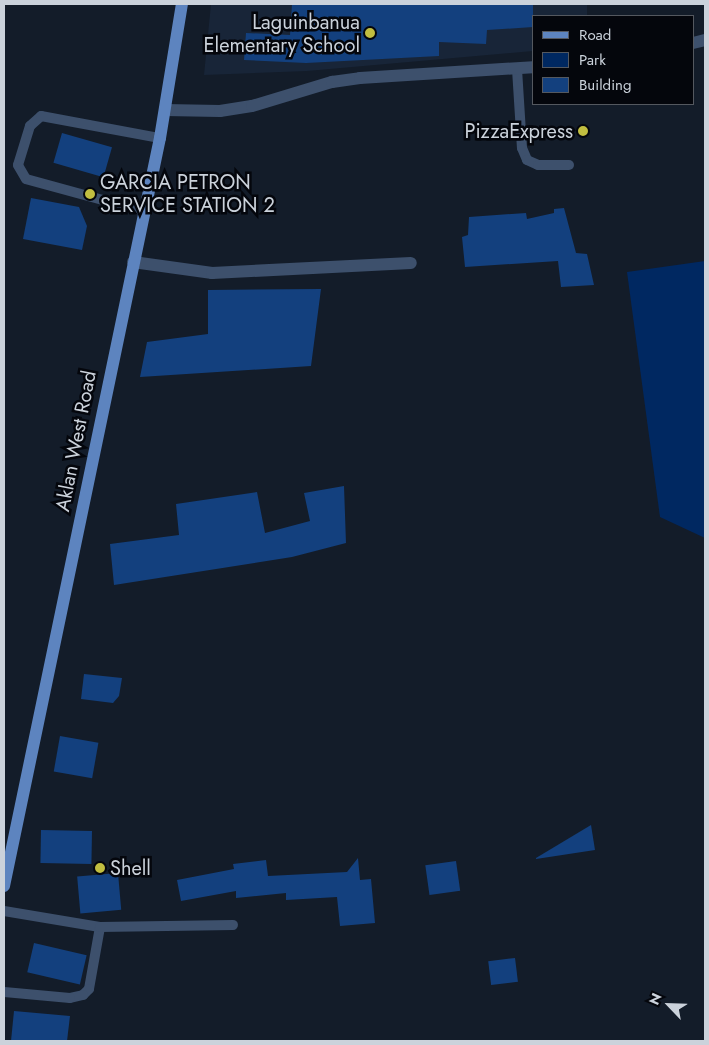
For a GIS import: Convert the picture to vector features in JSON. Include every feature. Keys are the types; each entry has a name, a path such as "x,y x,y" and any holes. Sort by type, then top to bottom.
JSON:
{"main road":[{"name":"Aklan West Road","path":"4,886 143,211 160,138 182,4"}],"street":[{"path":"165,110 220,111 252,106 332,82 360,78 532,67"},
{"path":"133,262 212,273 411,263"}],"lane":[{"path":"517,69 522,148 527,160 538,165 569,165"},
{"path":"143,211 26,179 20,171 21,153 30,126 41,116 160,138"},
{"path":"4,911 100,927 233,925"},
{"path":"4,992 70,998 83,995 89,989 100,927"}],"shaded area":[{"name":"Laguinbanua Elementary School","path":"211,4 587,4 587,15 532,15 532,51 307,71 204,75"}],"green space":[{"path":"705,261 705,538 660,517 627,272"}],"building":[{"name":"Laguinbanua Elementary School","path":"292,4 533,4 532,27 487,30 486,44 439,42 439,56 306,63 244,60 246,33 290,35"},
{"path":"62,133 112,147 103,177 53,163"},
{"path":"31,198 79,207 87,226 82,250 23,239"},
{"path":"564,208 576,253 587,254 594,285 561,287 558,261 465,267 462,237 468,235 469,217 526,213 527,219 554,213 554,209"},
{"path":"321,289 311,366 140,377 147,342 208,334 208,290"},
{"path":"344,486 346,543 292,557 114,585 110,544 179,535 176,504 257,492 265,533 310,521 304,493"},
{"path":"84,674 122,678 119,696 113,703 81,699"},
{"path":"60,736 98,743 92,778 54,771"},
{"path":"591,825 595,850 536,859 536,858"},
{"path":"41,830 92,831 91,864 40,863"},
{"path":"358,858 360,880 371,879 375,923 340,926 337,897 286,900 286,893 236,898 236,891 181,901 177,880 234,869 233,864 266,860 268,876 347,872"},
{"path":"456,861 460,891 429,895 425,865"},
{"path":"118,873 121,910 80,913 77,877"},
{"path":"34,943 87,955 80,984 27,972"},
{"path":"515,958 518,982 491,985 488,961"},
{"path":"14,1011 70,1016 67,1041 11,1041"}],"place":[{"name":"Laguinbanua Elementary School","path":"370,33"},
{"name":"PizzaExpress","path":"583,131"},
{"name":"GARCIA PETRON SERVICE STATION 2","path":"90,194"},
{"name":"Shell","path":"100,868"}]}
